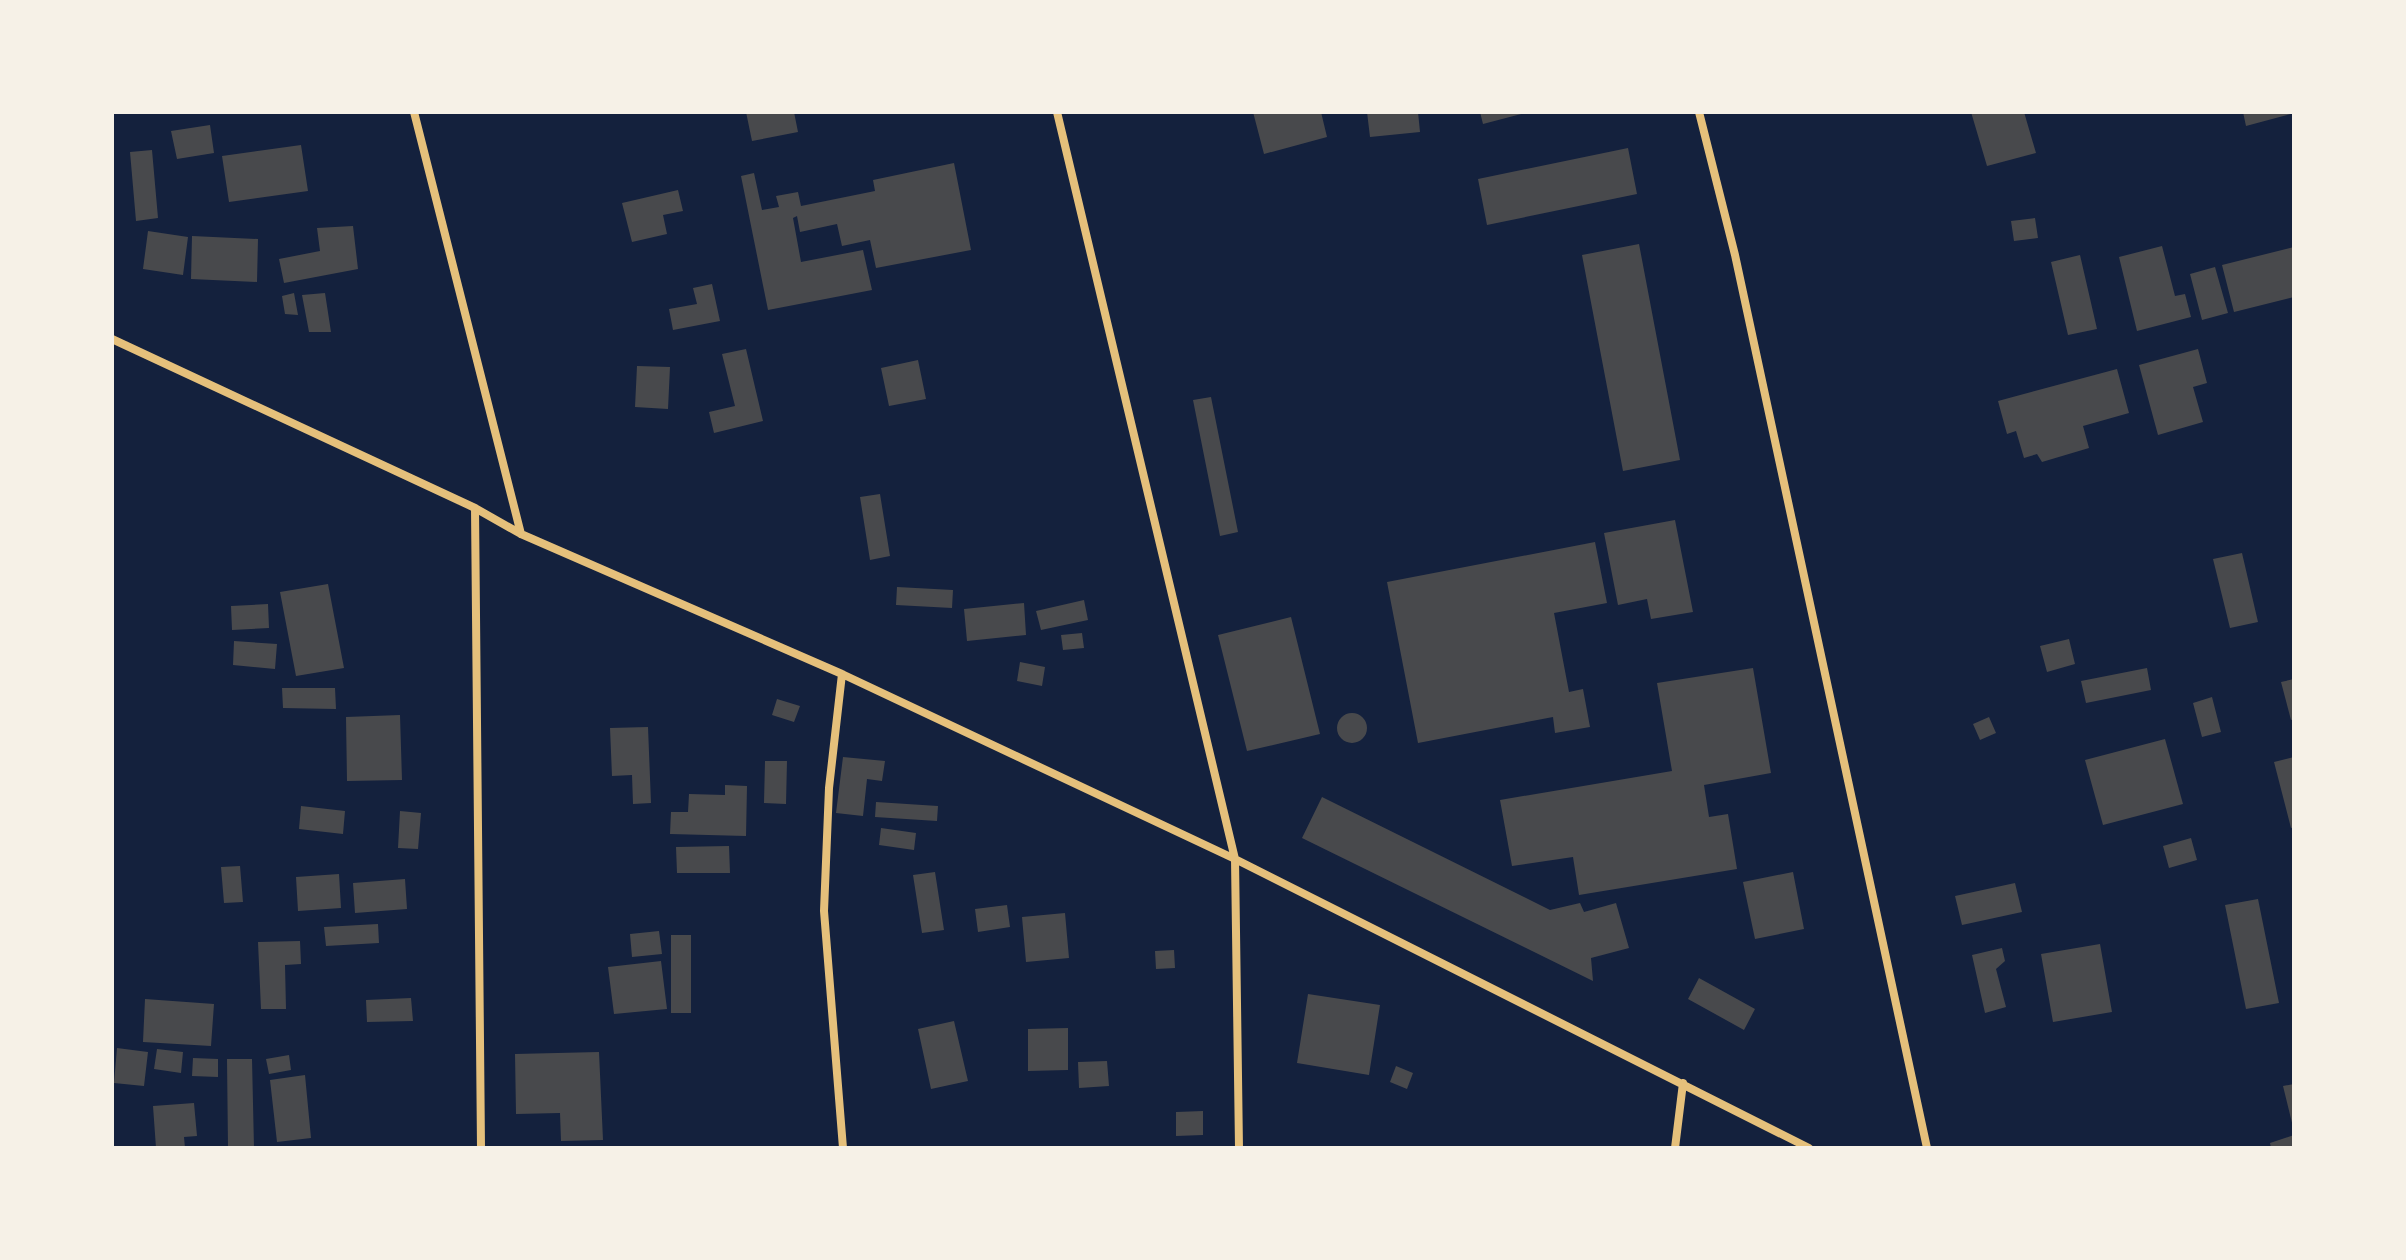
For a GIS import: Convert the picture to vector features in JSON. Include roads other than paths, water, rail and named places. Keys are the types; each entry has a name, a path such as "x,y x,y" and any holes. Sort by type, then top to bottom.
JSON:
{"street":[{"path":"414,112 521,534"},
{"path":"1057,112 1235,859 1239,1148"},
{"path":"1699,112 1738,270 1927,1148"},
{"path":"112,339 475,508 521,534 842,674 1235,859 1809,1148"},
{"path":"475,508 481,1148"},
{"path":"842,674 829,788 824,911 843,1148"},
{"path":"1675,1148 1683,1083"}]}
